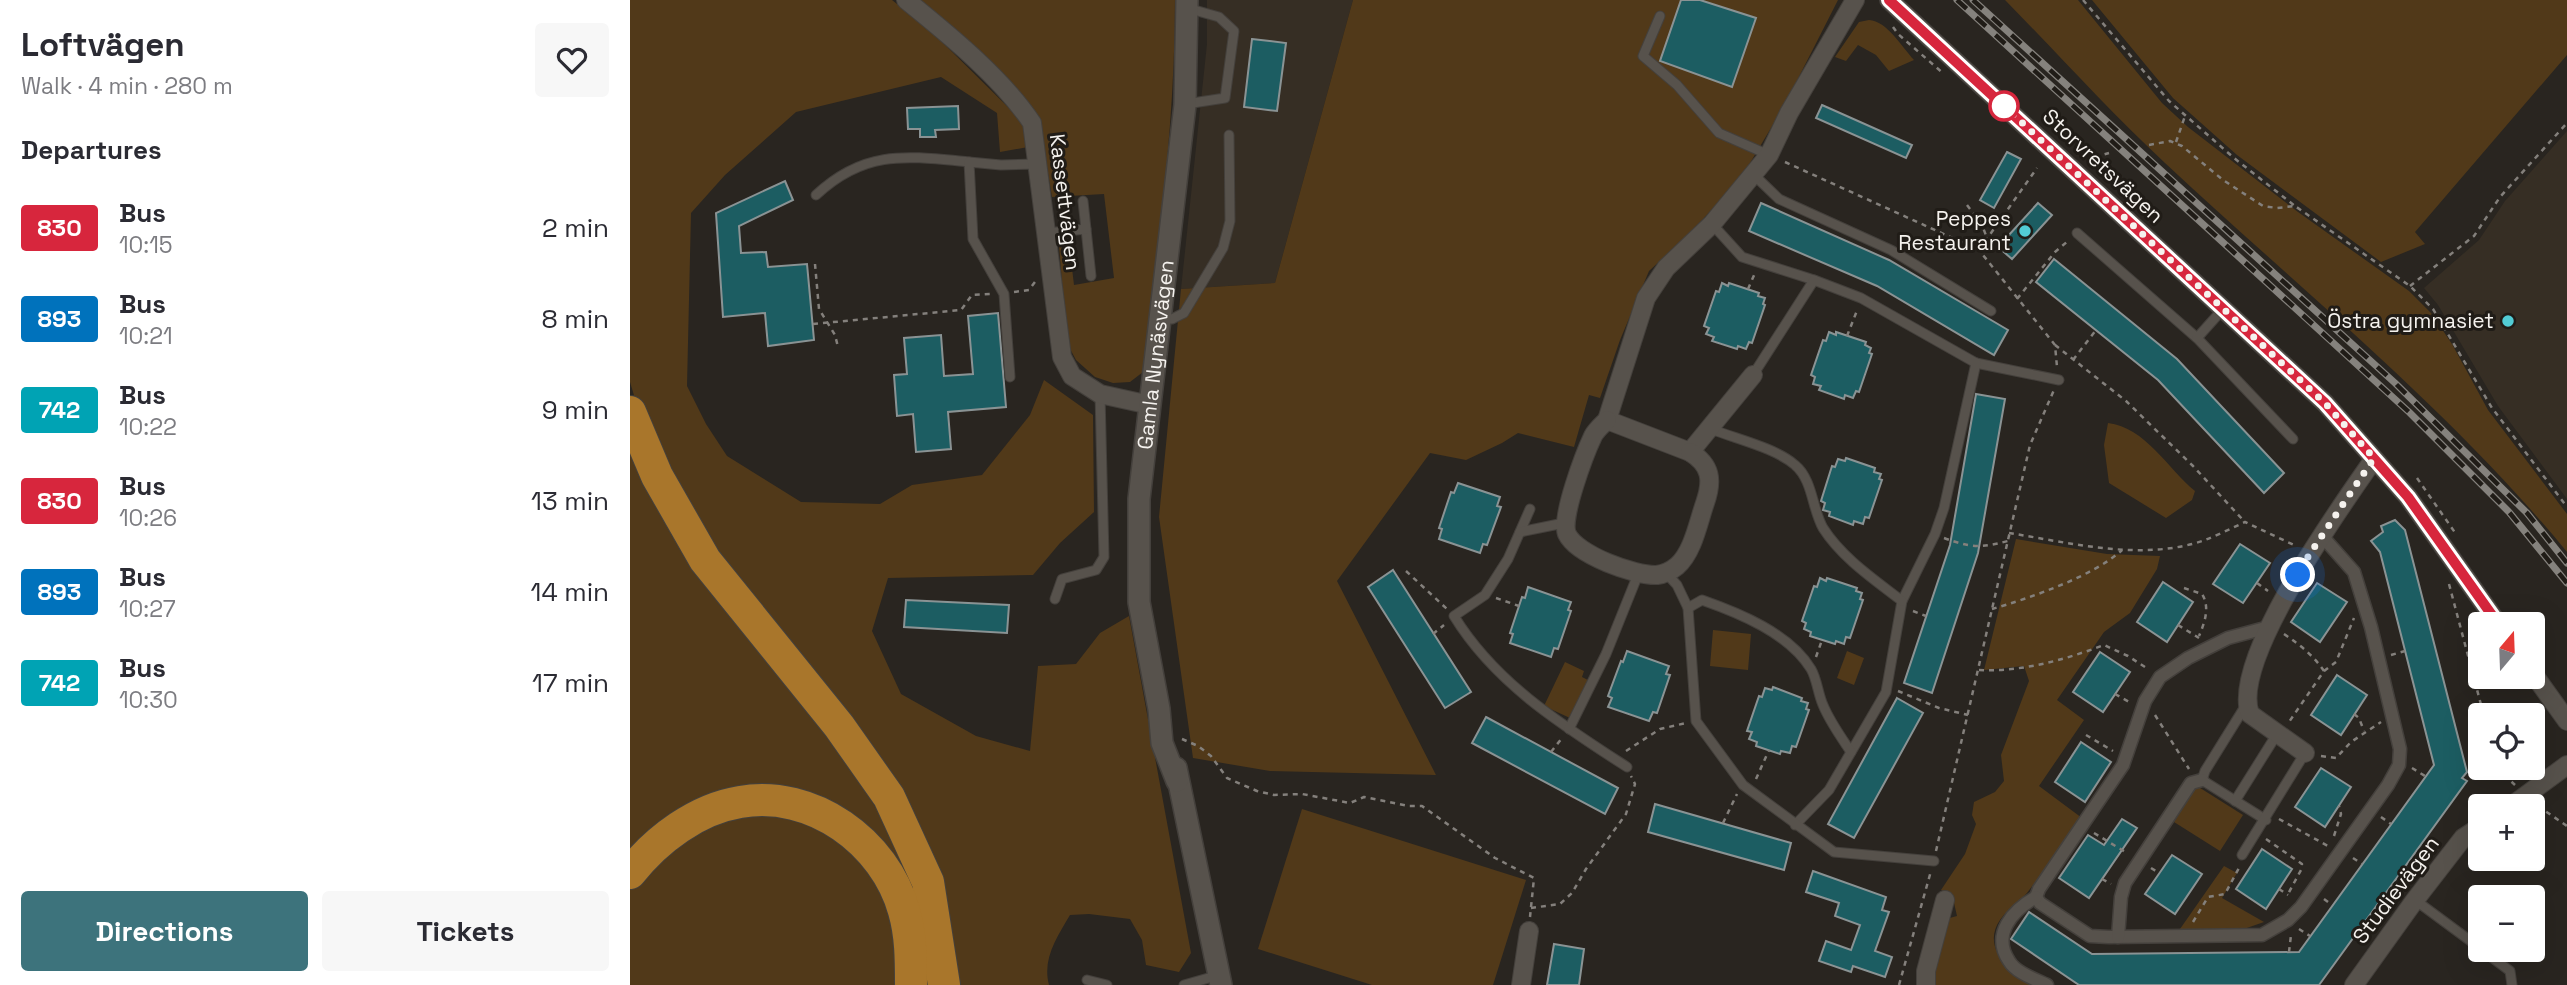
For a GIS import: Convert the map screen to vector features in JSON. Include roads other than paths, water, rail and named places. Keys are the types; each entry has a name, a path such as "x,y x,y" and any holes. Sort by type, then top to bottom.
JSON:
{"highway":[{"path":"630,412 657,476 705,560 839,726 889,797 928,882 941,975"},
{"path":"630,873 669,833 718,807 741,801 767,800 815,811 853,834 870,850 888,874 904,909 911,950 911,985"}],"street":[{"name":"Kassettvägen","path":"906,0 938,26 1018,102 1032,123 1062,357 1072,376 1100,394 1150,405"},
{"path":"1606,420 1690,452 1703,460 1706,466 1709,477 1707,496 1686,555 1677,566 1666,573 1655,575 1639,572 1586,553 1574,545 1566,533 1564,523 1580,468 1594,434 1606,420 1646,298 1666,268 1712,224 1769,155 1789,113 1854,0"},
{"name":"Storvretsvägen","path":"1889,0 2325,403 2408,497 2490,612"},
{"name":"Gamla Nynäsvägen","path":"1187,4 1185,105 1139,499 1139,591 1159,709 1174,741 1177,781 1220,980"},
{"path":"1690,452 1753,375"},
{"path":"2305,754 2250,714 2246,705 2250,677 2269,627 2309,555 2374,458"},
{"path":"2036,897 2040,903 2090,936 2262,935 2288,920 2301,907 2336,848 2399,765 2400,749 2354,572 2322,536"},
{"path":"2047,985 2020,971 2009,961 2002,943 2004,925 2022,905 2036,897 2126,759 2145,701 2160,677 2228,638 2269,627"},
{"path":"2544,689 2567,721"},
{"path":"2528,794 2567,765"},
{"path":"2118,937 2121,897 2125,883 2191,783 2200,780"},
{"name":"Studievägen","path":"2354,985 2411,897 2468,835"},
{"path":"1926,985 1926,971 1945,900"},
{"path":"1521,985 1529,931"}],"lane":[{"path":"1185,105 1225,98 1234,31 1219,17 1187,4"},
{"path":"1660,16 1643,56 1677,85 1720,133 1769,155"},
{"path":"1160,318 1172,319 1184,313 1223,248 1230,221 1229,135"},
{"path":"816,195 833,179 853,167 882,159 923,157 1001,165 1038,164"},
{"path":"969,162 973,239 1003,294 1010,377"},
{"path":"1753,174 1779,199 1891,250 1991,311"},
{"path":"1083,201 1091,276"},
{"path":"1712,224 1742,257 1861,298 1976,363 2059,380"},
{"path":"1046,233 1086,229"},
{"path":"2077,233 2197,338 2293,439"},
{"path":"1753,375 1814,280"},
{"path":"2197,338 2223,309"},
{"path":"1795,825 1829,790 1885,692 1902,601 1935,534 1944,508 1976,363"},
{"path":"1055,599 1062,579 1096,570 1104,557 1100,394"},
{"path":"1711,429 1786,457 1798,467 1805,478 1816,516 1825,532 1856,565 1902,601"},
{"path":"1530,509 1508,559 1485,595 1454,616 1468,639 1502,675 1545,713 1627,767"},
{"path":"1520,532 1564,523"},
{"path":"1569,729 1606,654 1639,572"},
{"path":"1666,573 1677,585 1688,608 1696,721 1746,788 1834,852 1934,860"},
{"path":"1688,608 1702,600 1741,614 1770,631 1796,652 1811,670 1823,705 1851,752"},
{"path":"2246,705 2200,780 2267,818"},
{"path":"2235,801 2277,734"},
{"path":"2242,855 2305,754"},
{"path":"2411,897 2468,939"},
{"path":"2498,962 2510,971 2512,985"},
{"path":"1087,980 1107,985"},
{"path":"1184,985 1220,980"}],"railway":[{"path":"1957,0 2409,412 2509,512 2567,583"},
{"path":"1973,0 2395,383 2527,513 2567,563"}],"place":[{"name":"Peppes Restaurant","path":"2025,231"},
{"name":"Östra gymnasiet","path":"2508,321"}]}
